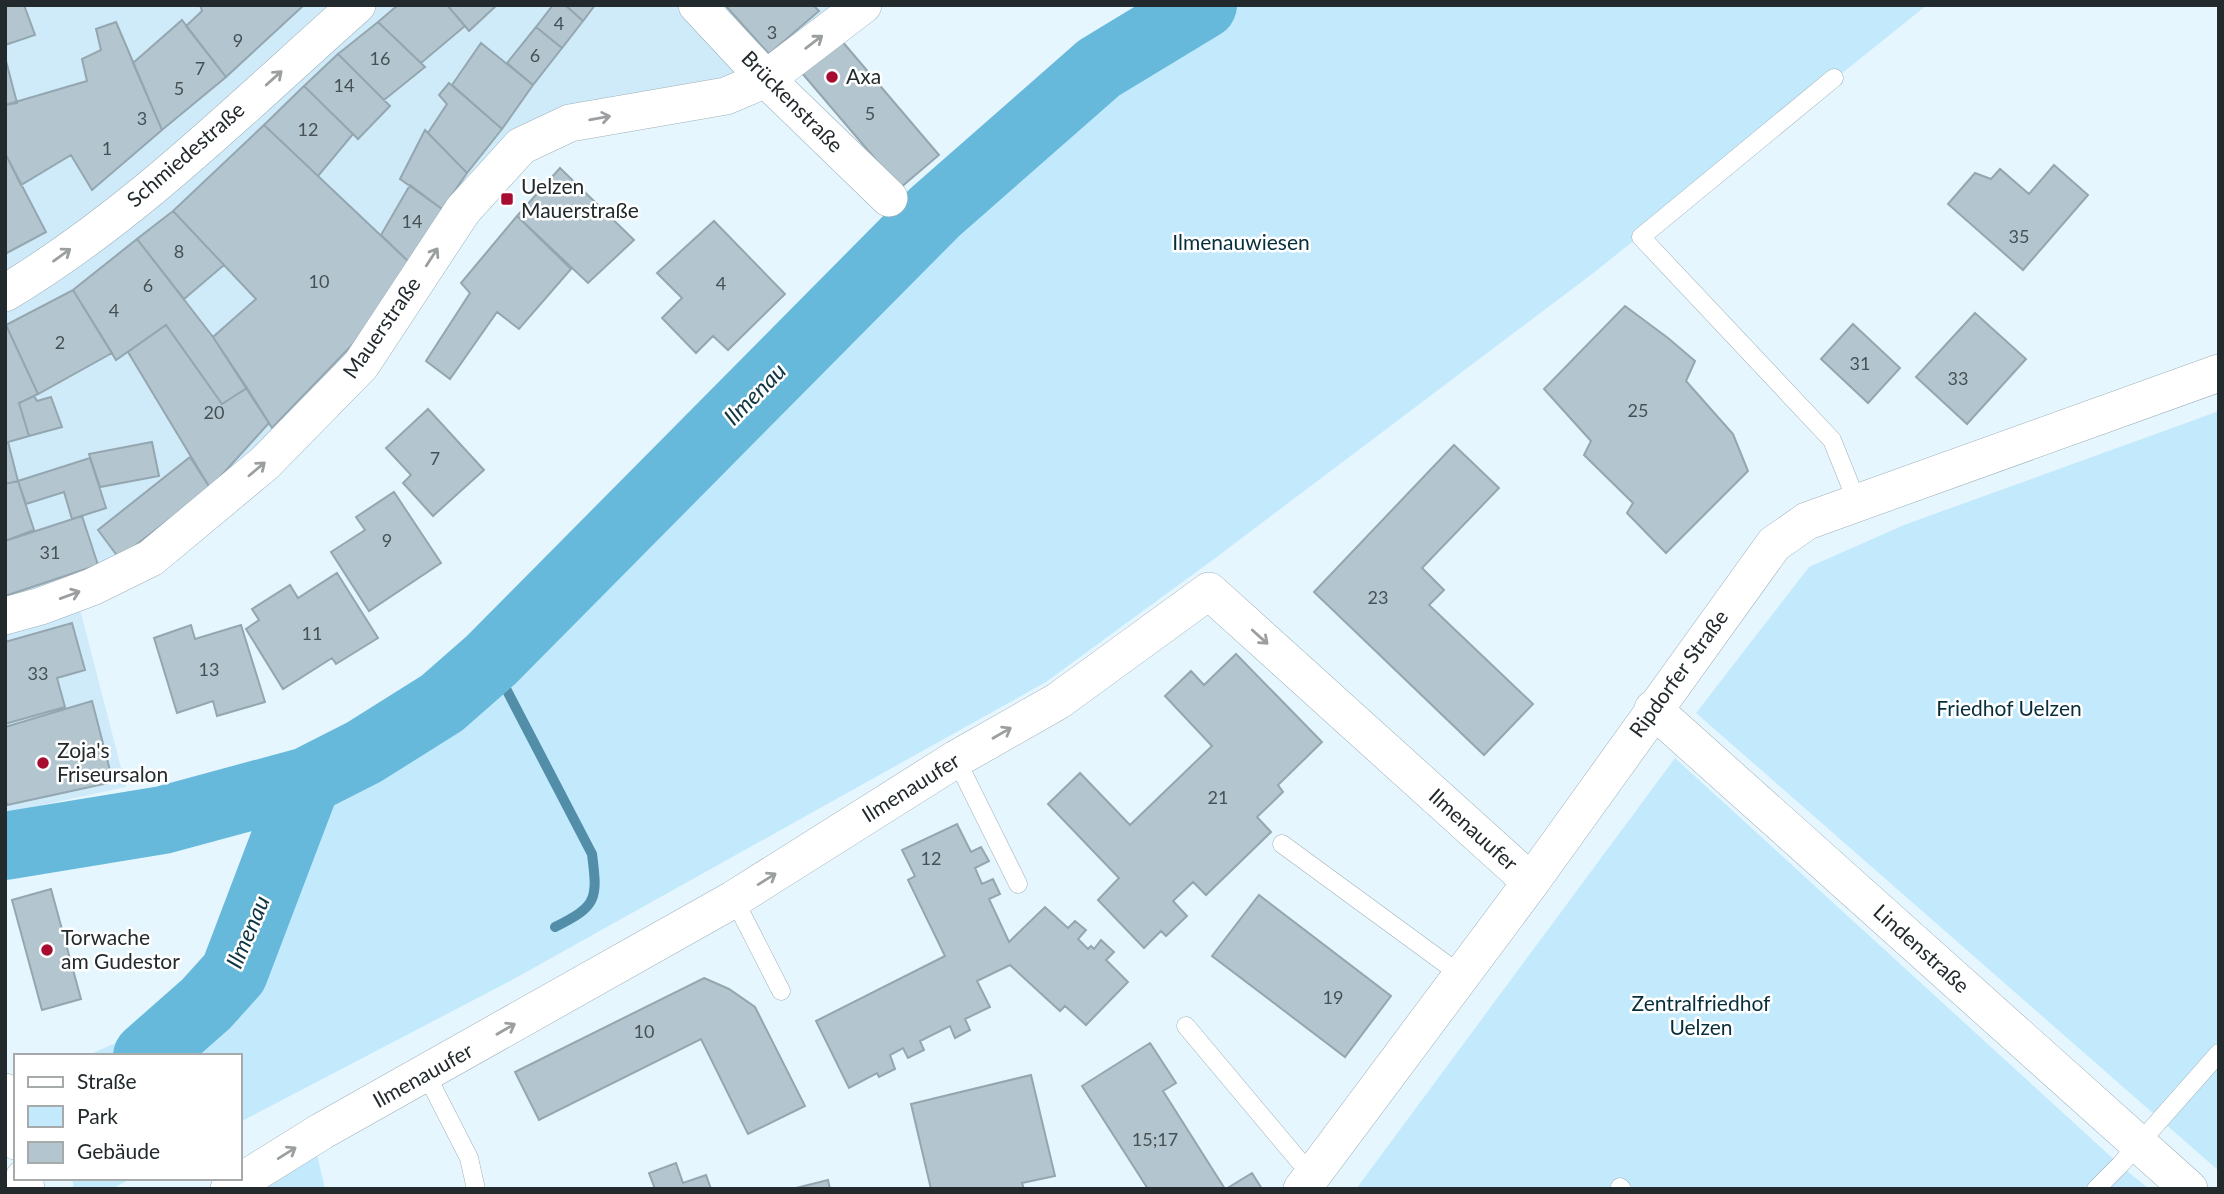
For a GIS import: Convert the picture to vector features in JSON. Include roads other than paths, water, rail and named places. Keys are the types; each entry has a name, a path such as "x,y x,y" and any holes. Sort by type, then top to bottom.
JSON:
{"street":[{"name":"Schmiedestraße","path":"5,293 56,261 138,199 357,5"},
{"name":"Brückenstraße","path":"697,5 766,79 889,198"},
{"name":"Mauerstraße","path":"5,616 92,587 151,558 265,463 361,365 463,210 521,146 570,124 726,96 766,79 863,5"},
{"name":"Ripdorfer Straße","path":"1307,1182 1531,882 1774,544 1807,521 2219,373"},
{"name":"Ilmenauufer","path":"229,1189 322,1131 734,899 956,759 1058,701 1209,591 1531,882"},
{"name":"Lindenstraße","path":"1653,709 2189,1189"},
{"path":"5,1092 14,1132"}],"lane":[{"path":"1834,78 1641,237 1832,440 1857,502"},
{"path":"956,759 1018,884"},
{"path":"1282,844 1461,975"},
{"path":"734,899 781,991"},
{"path":"1186,1026 1307,1182"},
{"path":"2096,1189 2219,1053"},
{"path":"426,1074 469,1158 476,1189"}],"waterway":[{"name":"Ilmenau","path":"5,846 163,820 307,781 364,752 442,703 491,660 935,212 1099,68 1203,5"},
{"path":"491,660 592,854 595,882 592,900 579,913 555,927"},
{"name":"Ilmenau","path":"149,1054 206,1004 234,973 307,781"}],"place":[{"name":"Axa","path":"832,77"},
{"name":"Uelzen Mauerstraße","path":"507,199"},
{"name":"Zoja's Friseursalon","path":"43,763"},
{"name":"Torwache am Gudestor","path":"47,950"}],"park label":[{"name":"Ilmenauwiesen","path":"1241,243"},
{"name":"Friedhof Uelzen","path":"2009,709"},
{"name":"Zentralfriedhof Uelzen","path":"1701,1016"}]}
